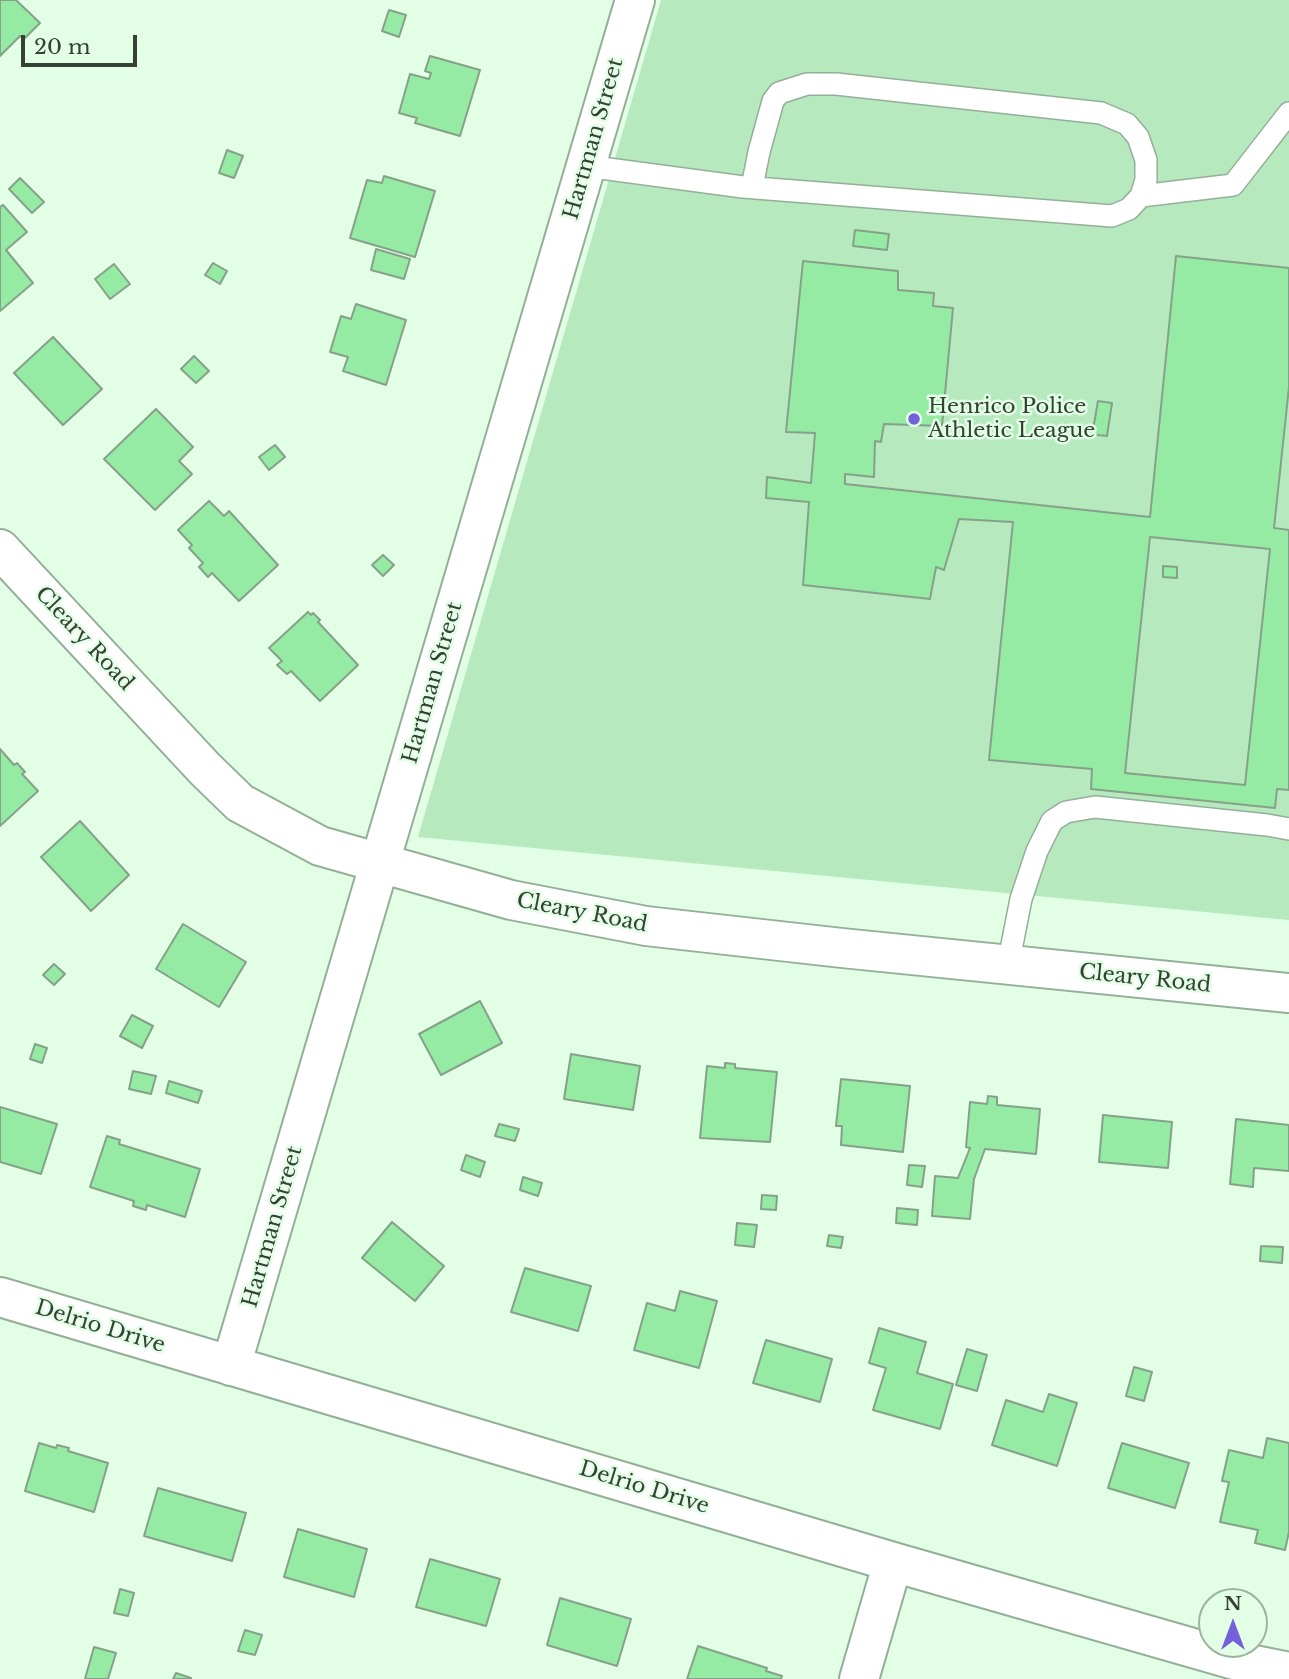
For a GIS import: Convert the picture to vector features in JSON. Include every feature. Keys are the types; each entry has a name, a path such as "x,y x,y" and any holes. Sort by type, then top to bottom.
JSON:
{"street":[{"name":"Hartman Street","path":"231,1366 635,0"},
{"name":"Cleary Road","path":"0,549 240,803 320,846 511,901 646,926 1289,993"},
{"name":"Delrio Drive","path":"0,1297 893,1562 1245,1663 1289,1672"},
{"path":"859,1679 893,1562"}],"lane":[{"path":"586,166 752,187 1112,216 1129,209 1140,196 1146,180 1146,160 1139,137 1127,124 1101,113 836,85 807,85 779,93 773,101 752,187"},
{"path":"1140,196 1233,185 1289,113"},
{"path":"1008,965 1021,899 1037,851 1052,821 1066,812 1095,807 1268,825 1289,830"}],"green space":[{"name":"Henrico Police Athletic League","path":"661,0 1289,0 1289,920 418,837"}],"building":[{"path":"0,0 16,0 40,23 24,39 20,36 0,56"},
{"path":"389,10 406,15 399,37 382,31"},
{"path":"430,56 480,70 460,136 415,123 417,118 399,113 410,74 429,79 431,73 425,71"},
{"path":"227,150 243,156 234,178 219,173"},
{"path":"384,176 435,191 415,257 350,238 367,180 382,183"},
{"path":"20,178 44,202 32,213 9,189"},
{"path":"3,205 27,232 6,250 33,283 0,311 0,207"},
{"path":"855,230 889,234 887,250 853,246"},
{"path":"376,249 410,259 404,279 371,270"},
{"path":"1176,256 1289,268 1289,387 1274,528 1289,530 1289,790 1277,789 1275,808 1091,789 1092,769 989,760 1013,522 959,519 944,570 936,567 930,599 803,585 809,502 766,498 767,477 811,483 815,433 786,432 803,261 898,271 898,290 934,293 933,306 953,308 942,426 884,424 881,442 875,441 874,477 845,474 845,484 1150,517","holes":["1150,537 1270,549 1245,785 1125,773"]},
{"path":"213,263 227,271 220,284 205,275"},
{"path":"114,264 130,284 110,299 95,279"},
{"path":"356,304 406,320 386,385 343,371 348,357 330,352 341,316 351,319"},
{"path":"53,337 102,389 63,425 14,373"},
{"path":"194,356 209,371 196,383 181,369"},
{"path":"1098,401 1112,403 1107,436 1088,434 1088,429 1093,430"},
{"path":"156,409 193,447 179,461 192,474 155,510 104,459"},
{"path":"275,445 285,457 269,470 259,457"},
{"path":"209,501 224,516 229,511 278,565 239,601 212,573 208,577 199,567 203,563 189,548 192,545 178,530"},
{"path":"383,555 394,565 383,576 372,565"},
{"path":"1163,566 1177,567 1177,578 1163,577"},
{"path":"308,612 320,620 318,622 358,665 320,701 291,671 287,674 277,665 282,661 269,648"},
{"path":"0,749 14,765 17,763 25,772 22,774 38,791 0,826"},
{"path":"80,821 129,875 91,911 41,857"},
{"path":"183,924 246,962 219,1007 156,969"},
{"path":"54,964 65,974 54,985 43,975"},
{"path":"480,1001 502,1043 441,1075 419,1034"},
{"path":"132,1015 153,1026 142,1048 120,1036"},
{"path":"35,1044 47,1048 42,1063 30,1059"},
{"path":"571,1054 640,1066 633,1110 564,1099"},
{"path":"725,1063 735,1064 735,1068 777,1072 770,1142 700,1138 707,1066 725,1068"},
{"path":"133,1071 156,1076 151,1094 129,1089"},
{"path":"841,1079 910,1086 903,1152 841,1145 842,1126 836,1126"},
{"path":"169,1081 202,1091 198,1103 166,1093"},
{"path":"988,1096 997,1097 997,1105 1040,1109 1036,1154 985,1149 974,1179 970,1219 932,1216 935,1176 958,1178 970,1148 966,1147 970,1102 987,1104"},
{"path":"0,1107 57,1124 41,1174 0,1162"},
{"path":"1103,1115 1172,1122 1168,1168 1099,1162"},
{"path":"1236,1119 1289,1125 1289,1171 1254,1168 1253,1187 1230,1184"},
{"path":"499,1124 519,1129 515,1141 495,1136"},
{"path":"107,1136 120,1140 119,1144 200,1169 185,1217 147,1205 146,1210 133,1206 134,1201 90,1187"},
{"path":"466,1155 485,1162 480,1177 461,1170"},
{"path":"909,1165 925,1166 922,1187 907,1185"},
{"path":"523,1177 542,1183 538,1196 520,1190"},
{"path":"762,1195 777,1196 776,1210 761,1209"},
{"path":"897,1208 918,1210 917,1225 896,1223"},
{"path":"392,1222 444,1266 415,1301 362,1258"},
{"path":"737,1223 757,1225 754,1247 735,1245"},
{"path":"829,1235 843,1237 841,1248 827,1246"},
{"path":"1261,1246 1283,1247 1282,1263 1260,1261"},
{"path":"525,1268 591,1286 578,1331 511,1312"},
{"path":"680,1291 717,1301 699,1368 634,1350 647,1303 675,1311"},
{"path":"879,1328 926,1342 917,1373 953,1384 940,1429 873,1410 886,1368 869,1363"},
{"path":"766,1340 832,1359 820,1402 753,1383"},
{"path":"967,1349 987,1355 977,1391 956,1385"},
{"path":"1134,1367 1152,1372 1144,1401 1126,1396"},
{"path":"1049,1394 1077,1403 1057,1466 992,1445 1006,1400 1043,1412"},
{"path":"1267,1438 1289,1443 1289,1532 1285,1550 1255,1543 1258,1530 1220,1522 1229,1482 1222,1481 1229,1450 1263,1458"},
{"path":"39,1443 56,1448 57,1445 69,1448 68,1451 108,1463 94,1512 25,1491"},
{"path":"1122,1443 1189,1463 1175,1508 1108,1488"},
{"path":"158,1488 246,1513 232,1561 144,1536"},
{"path":"298,1529 367,1549 354,1597 284,1577"},
{"path":"430,1559 500,1579 486,1626 416,1607"},
{"path":"120,1589 134,1593 128,1616 114,1613"},
{"path":"560,1598 631,1619 617,1666 547,1645"},
{"path":"245,1630 262,1635 255,1655 238,1651"},
{"path":"698,1646 767,1668 766,1671 782,1676 781,1679 687,1679"},
{"path":"94,1647 116,1653 108,1679 85,1679"},
{"path":"176,1673 191,1678 191,1679 173,1679"}],"place":[{"name":"Henrico Police Athletic League","path":"914,419"}]}
